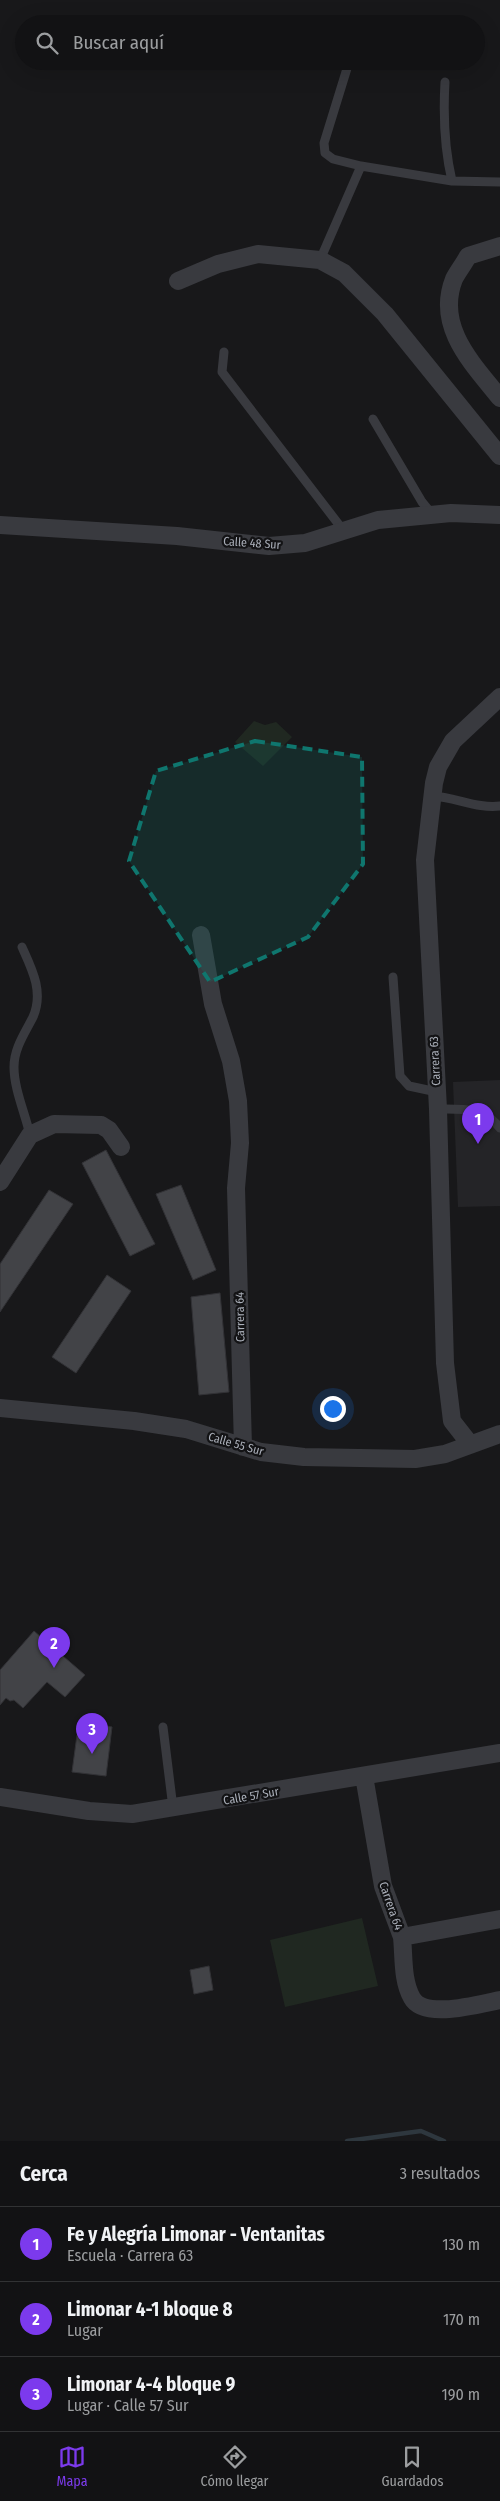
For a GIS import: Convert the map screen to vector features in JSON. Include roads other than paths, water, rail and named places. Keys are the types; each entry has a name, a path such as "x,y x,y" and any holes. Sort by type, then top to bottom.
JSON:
{"street":[{"path":"500,246 468,256 454,280 448,312 452,329 464,352 500,398"},
{"path":"178,281 218,264 258,254 320,260 344,273 385,314 500,456"},
{"name":"Calle 48 Sur","path":"0,525 177,536 268,546 305,543 378,520 432,514 500,515"},
{"name":"Carrera 63","path":"470,1444 452,1421 449,1409 443,1308 437,1100 425,860 432,796 438,767 453,741 500,697"},
{"name":"Carrera 64","path":"201,935 214,1004 231,1061 238,1101 240,1143 236,1188 243,1447"},
{"path":"3,1171 30,1135 54,1124 101,1125 109,1130 121,1147"},
{"name":"Calle 55 Sur","path":"0,1408 142,1422 186,1429 261,1452 304,1457 415,1459 445,1454 500,1434"},
{"name":"Calle 57 Sur","path":"0,1798 89,1811 124,1813 173,1808 500,1753"},
{"name":"Carrera 64","path":"364,1776 382,1886 402,1937 500,1919"},
{"path":"402,1937 408,1986 413,1999 422,2008 438,2010 500,2000"}],"lane":[{"path":"347,70 324,143 325,153 333,159 361,166 452,181 500,182"},
{"path":"445,82 443,124 446,155 452,181"},
{"path":"320,260 361,166"},
{"path":"224,352 222,372 343,530"},
{"path":"373,419 422,502 432,514"},
{"path":"432,796 449,796 484,806 500,806"},
{"path":"22,946 37,986 37,1002 33,1016 19,1044 14,1068 30,1135"},
{"path":"393,976 400,1076 409,1086 437,1100 483,1113 500,1128"},
{"path":"163,1726 173,1808"}],"waterway":[{"path":"347,2141 421,2131 444,2141"}],"place":[{"name":"Fe y Alegría Limonar - Ventanitas","path":"478,1144"},
{"name":"Limonar 4-1 bloque 8","path":"54,1668"},
{"name":"Limonar 4-4 bloque 9","path":"92,1754"}]}
